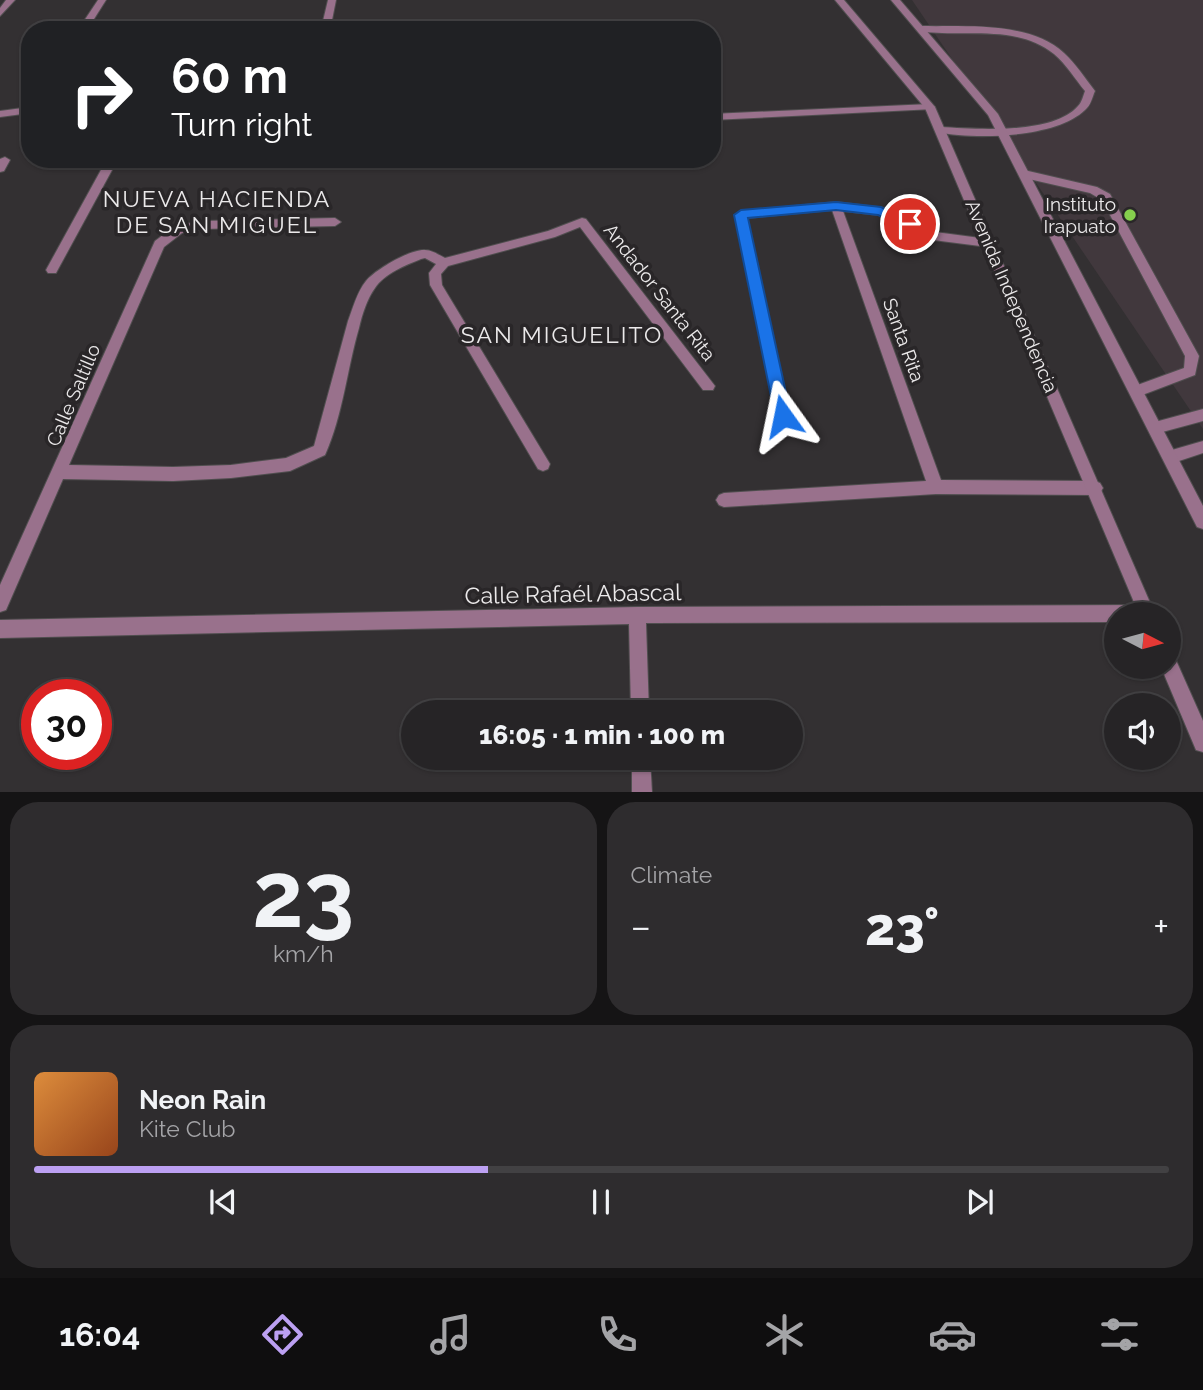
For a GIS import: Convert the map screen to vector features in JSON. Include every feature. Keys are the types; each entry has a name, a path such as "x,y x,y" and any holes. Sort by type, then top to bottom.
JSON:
{"street":[{"path":"0,13 11,0"},
{"path":"88,21 102,0"},
{"path":"327,21 332,0"},
{"name":"Avenida Independencia","path":"839,0 930,107 1142,602"},
{"path":"895,0 993,114 1203,522"},
{"path":"921,29 1006,32 1037,40 1057,51 1090,91 1089,104 1080,114 1064,121 1003,132 941,130"},
{"path":"721,117 930,107"},
{"path":"0,114 21,110"},
{"path":"0,160 5,160 0,167"},
{"path":"52,270 108,168"},
{"path":"1024,174 1093,190 1106,197 1192,356 1189,371 1137,391"},
{"path":"783,416 741,215 836,206 881,211 933,236 988,243"},
{"name":"Santa Rita","path":"836,206 936,487"},
{"name":"Calle Saltillo","path":"0,604 159,244 179,229 202,225 335,222"},
{"name":"Andador Santa Rita","path":"444,263 582,222 708,386"},
{"path":"60,472 202,472 287,465 320,450 357,316 371,283 412,256 426,254 444,263 435,273 436,285 543,464"},
{"path":"1155,428 1203,415"},
{"path":"1170,457 1203,447"},
{"path":"724,500 936,487 1095,488"},
{"name":"Calle Rafaél Abascal","path":"0,629 637,615 1104,614"},
{"path":"637,615 640,700"},
{"path":"1175,679 1203,743"},
{"path":"641,770 642,792"}],"shaded area":[{"name":"Instituto Irapuato","path":"912,0 1203,0 1203,429"}],"place":[{"name":"Instituto Irapuato","path":"1130,215"}],"district":[{"name":"NUEVA HACIENDA DE SAN MIGUEL","path":"217,212"},
{"name":"SAN MIGUELITO","path":"562,335"}],"route":[{"path":"783,416 741,215 836,206 881,211 910,224"}]}
